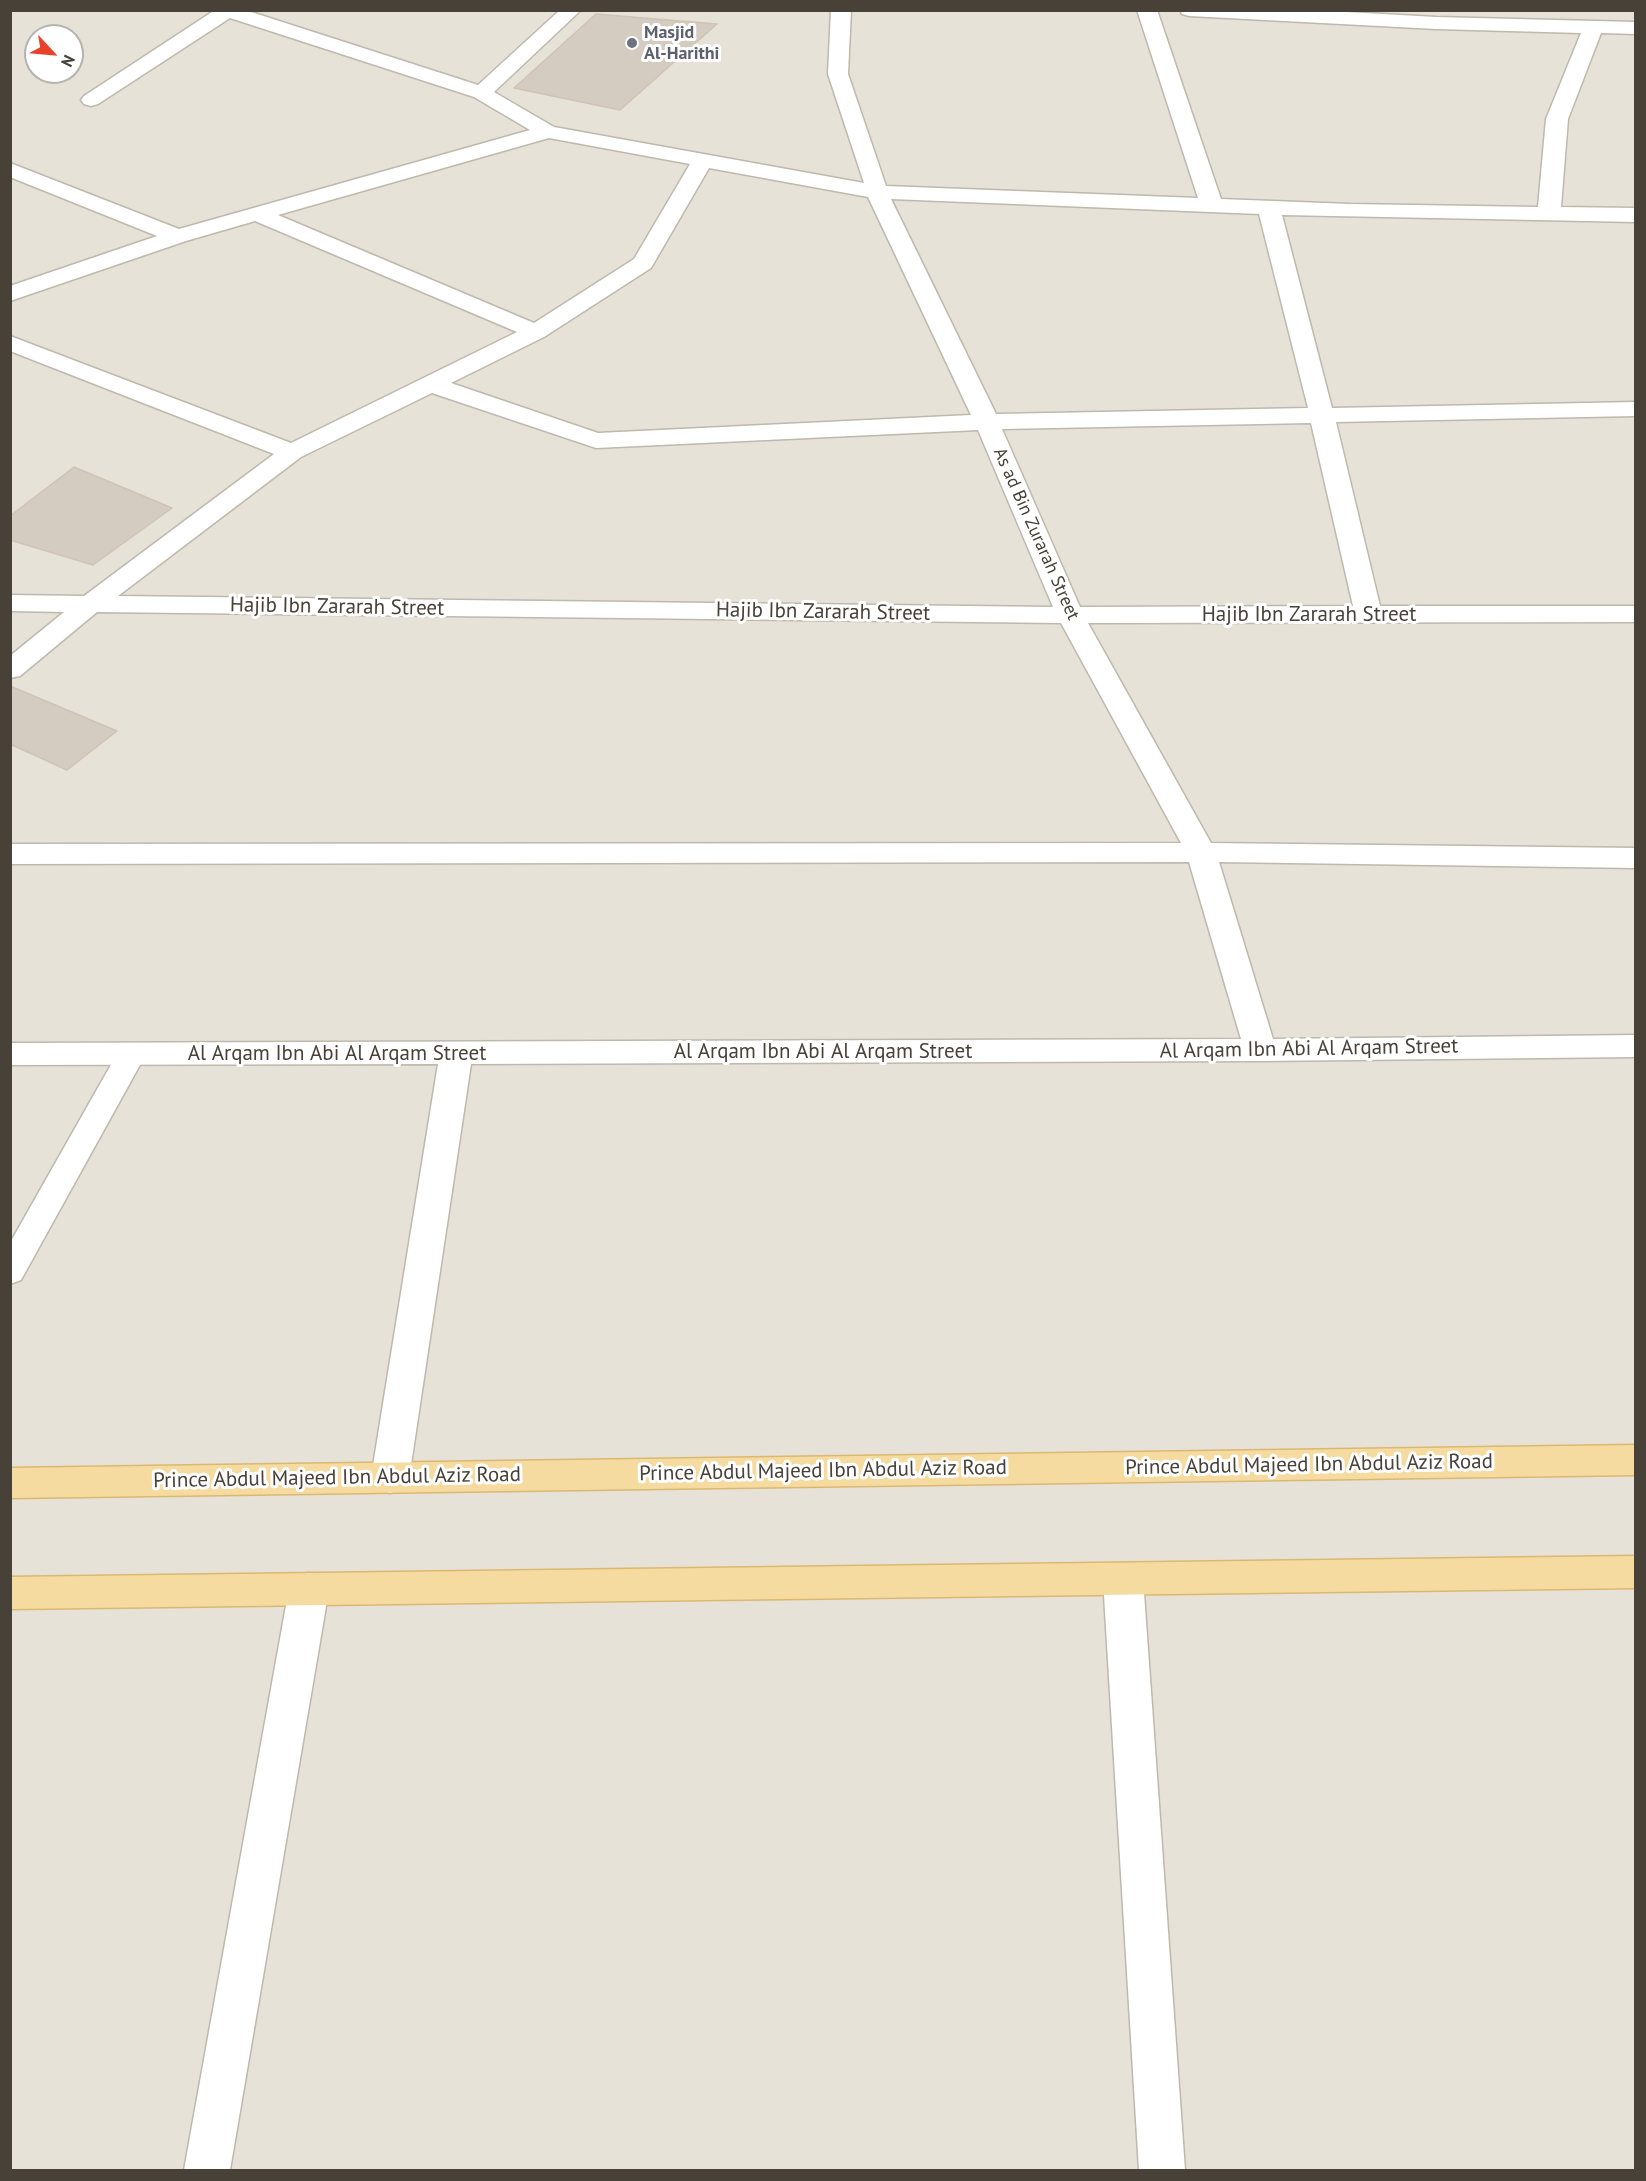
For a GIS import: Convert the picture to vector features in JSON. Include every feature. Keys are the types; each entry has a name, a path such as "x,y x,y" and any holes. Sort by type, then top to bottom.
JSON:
{"main road":[{"name":"Prince Abdul Majeed Ibn Abdul Aziz Road","path":"10,1483 1635,1460"},
{"path":"10,1593 1635,1572"}],"street":[{"path":"481,93 572,10"},
{"name":"As ad Bin Zurarah Street","path":"841,10 837,74 883,208 987,422 1070,615 1201,852 1260,1050"},
{"path":"1147,10 1212,206"},
{"path":"1189,10 1436,23 1593,27 1632,22"},
{"path":"91,100 227,11 481,93 548,132 702,162 877,192 1269,208 1635,215"},
{"path":"1549,213 1557,119 1593,27"},
{"path":"10,294 178,236 548,132"},
{"path":"10,670 89,605 292,452 536,332 643,263 702,162"},
{"path":"10,169 178,236"},
{"path":"1269,208 1322,415 1368,615"},
{"path":"257,214 536,332"},
{"path":"10,343 292,452"},
{"path":"430,384 596,441 987,422 1635,409"},
{"name":"Hajib Ibn Zararah Street","path":"10,603 1070,615 1635,614"},
{"path":"10,854 1201,852 1635,858"},
{"name":"Al Arqam Ibn Abi Al Arqam Street","path":"10,1054 456,1054 1635,1046"},
{"path":"390,1478 456,1054"},
{"path":"1123,1579 1162,2170"},
{"path":"207,2170 309,1590"}],"lane":[{"path":"10,1272 131,1054"}],"shaded area":[{"path":"11,11 1635,11 1635,2170 11,2170"}],"building":[{"name":"Masjid Al-Harithi","path":"596,14 717,24 620,110 514,88"},
{"path":"74,467 172,508 93,565 10,540 10,516"},
{"path":"10,686 117,731 67,770 10,744"}],"place":[{"name":"Masjid Al-Harithi","path":"632,43"}]}
